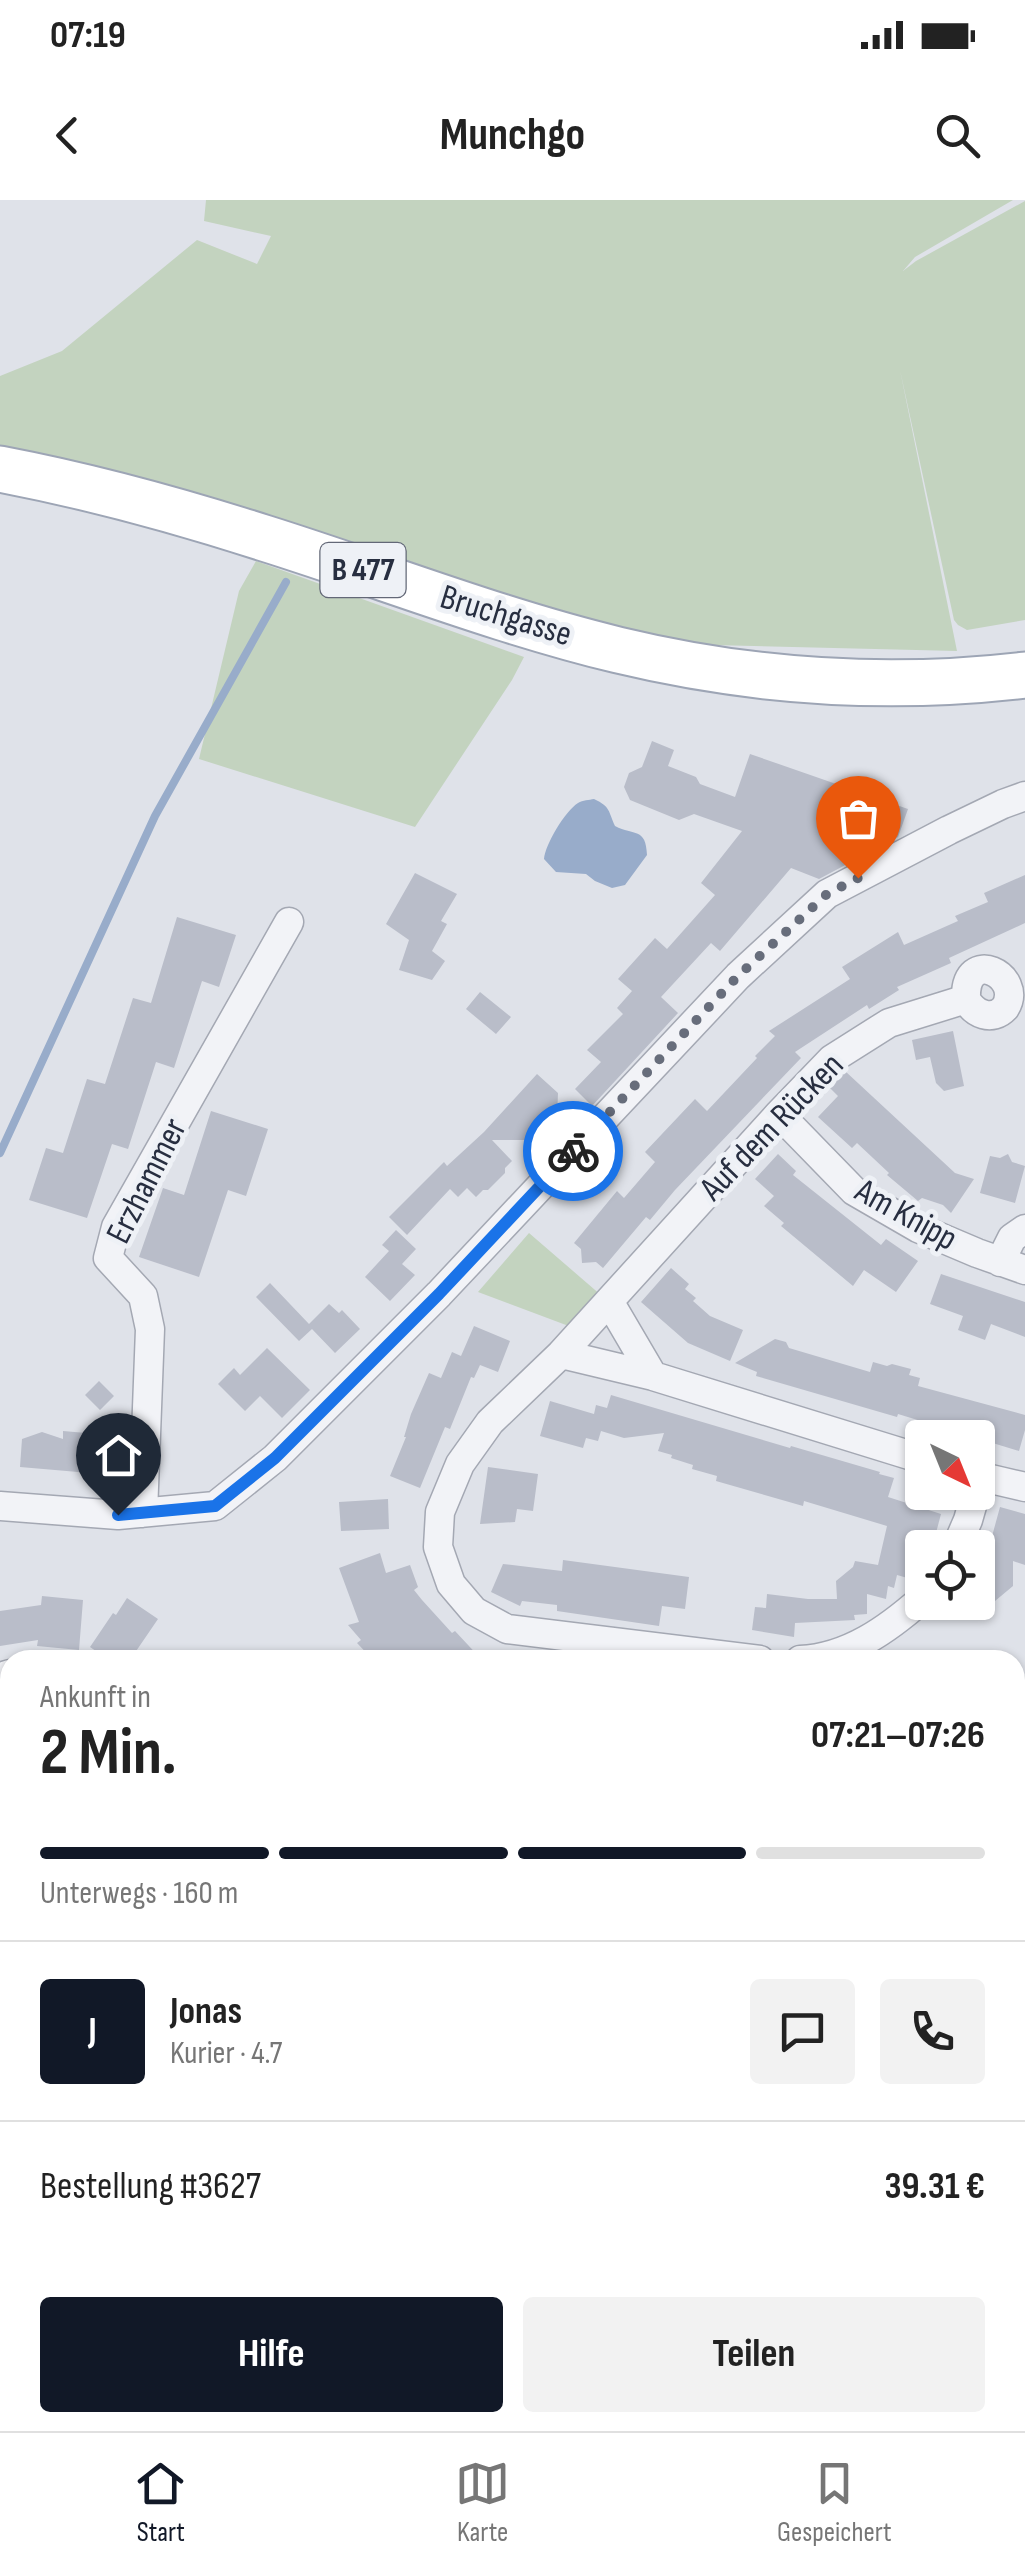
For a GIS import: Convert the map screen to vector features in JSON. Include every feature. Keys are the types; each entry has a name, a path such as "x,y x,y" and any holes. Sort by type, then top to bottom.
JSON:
{"main road":[{"name":"Bruchgasse","path":"0,468 172,510 530,626 663,660 766,676 844,682 943,682 1025,675"}],"street":[{"path":"0,1506 118,1515 215,1506 300,1433 452,1280 738,976 827,894 949,830 1025,796"},
{"name":"Erzhammer","path":"144,1512 150,1329 143,1296 108,1258 116,1227 288,922"},
{"name":"Auf dem Rücken","path":"676,1650 507,1630 474,1611 450,1584 438,1546 440,1512 460,1464 490,1422 569,1346 832,1059 889,1022 966,998"},
{"name":"Am Knipp","path":"778,1114 854,1190 918,1228 1012,1266 1012,1238 1025,1230"},
{"path":"608,1301 653,1376"},
{"path":"569,1346 905,1455"},
{"path":"995,1484 1025,1486"},
{"path":"847,1650 892,1626 905,1614"}],"green space":[{"path":"206,200 1013,200 915,257 903,271 1025,201 1025,620 967,630 954,620 900,370 957,651 712,645 539,617 0,452 0,376 62,351 197,240 257,264 271,236 204,221"},
{"path":"256,561 524,657 415,827 199,759 239,591"},
{"path":"529,1233 602,1296 574,1328 478,1292"}],"water":[{"path":"594,799 606,807 615,826 644,840 647,855 625,885 612,888 586,874 556,872 544,859 567,813 578,803"}],"building":[{"path":"652,741 674,750 668,766 735,797 750,754 908,809 898,837 819,879 791,868 720,951 711,943 661,997 678,1013 592,1106 575,1089 601,1062 587,1050 623,1014 617,1008 632,991 618,979 655,938 667,949 715,895 701,883 742,831 694,814 679,820 630,800 624,787 629,773 642,767"},
{"path":"415,873 457,894 441,921 447,924 432,951 445,961 432,980 399,970 409,940 386,924"},
{"path":"1025,875 1025,923 897,987 899,990 869,1009 867,1005 795,1052 801,1058 650,1220 646,1217 603,1268 596,1262 582,1263 581,1249 574,1243 617,1191 624,1198 655,1162 645,1152 695,1099 707,1111 775,1036 769,1031 850,979 842,967 898,932 904,945 958,921 955,916 988,902 984,893"},
{"path":"177,917 236,935 219,987 202,981 174,1068 156,1062 128,1149 112,1144 87,1218 29,1200 46,1148 63,1153 87,1079 105,1084 133,998 151,1003"},
{"path":"480,992 511,1017 496,1034 466,1009"},
{"path":"953,1031 964,1086 944,1091 936,1083 930,1057 916,1060 912,1040"},
{"path":"845,1071 955,1173 974,1179 951,1213 943,1205 922,1198 918,1201 857,1143 852,1148 818,1117 838,1096 829,1087"},
{"path":"537,1074 558,1093 557,1117 534,1140 492,1140 512,1161 505,1173 476,1197 467,1188 458,1197 450,1189 407,1235 389,1217 444,1162 447,1166 484,1132"},
{"path":"211,1111 268,1129 246,1196 228,1190 199,1277 139,1257 163,1188 184,1195"},
{"path":"778,1154 796,1171 793,1175 881,1245 886,1239 918,1261 896,1292 864,1270 853,1286 781,1226 784,1223 764,1206 774,1196 755,1179"},
{"path":"1008,1154 1012,1162 1025,1166 1015,1203 980,1193 990,1156 1000,1158"},
{"path":"396,1230 416,1249 402,1264 415,1275 390,1301 365,1277 389,1251 382,1245"},
{"path":"671,1268 689,1284 685,1289 710,1316 743,1330 730,1361 688,1343 641,1302"},
{"path":"941,1274 1025,1302 1025,1337 991,1324 985,1340 958,1330 963,1316 930,1304"},
{"path":"270,1283 309,1324 329,1304 339,1313 342,1310 360,1329 335,1353 312,1329 299,1341 256,1297"},
{"path":"474,1326 510,1341 498,1372 480,1365 471,1377 420,1488 390,1476 429,1373 441,1378 452,1352 461,1356"},
{"path":"775,1339 786,1342 789,1348 870,1372 873,1362 892,1364 911,1369 909,1375 920,1378 918,1386 1025,1415 1025,1430 1019,1451 995,1444 995,1420 918,1420 898,1414 897,1417 756,1376 757,1372 735,1363"},
{"path":"267,1348 310,1390 282,1418 260,1396 245,1411 218,1384 234,1368 240,1375"},
{"path":"99,1381 114,1396 100,1410 85,1395"},
{"path":"611,1395 880,1472 894,1478 888,1497 905,1502 905,1510 941,1514 937,1530 905,1530 905,1577 897,1575 894,1588 888,1586 886,1599 867,1594 867,1614 854,1615 855,1620 795,1623 794,1637 752,1630 755,1607 766,1608 767,1594 837,1599 836,1581 855,1561 878,1565 887,1526 804,1501 803,1506 716,1481 717,1476 692,1469 693,1465 658,1451 664,1433 624,1438 601,1431 598,1441 586,1438 583,1448 540,1436 550,1401 594,1414 596,1405 607,1408"},
{"path":"63,1431 116,1432 113,1475 20,1467 22,1439 42,1432 63,1439"},
{"path":"488,1467 538,1474 533,1511 517,1509 515,1522 480,1524"},
{"path":"388,1499 389,1529 341,1531 339,1502"},
{"path":"1000,1507 1025,1514 1025,1565 1013,1561 1013,1586 995,1601 995,1530"},
{"path":"380,1553 386,1573 410,1565 418,1587 414,1590 473,1650 364,1650 357,1643 361,1640 348,1625 359,1622 339,1568"},
{"path":"563,1560 689,1577 685,1609 662,1606 659,1626 557,1611 557,1605 522,1601 520,1606 491,1592 503,1564 562,1571"},
{"path":"42,1596 83,1600 79,1650 37,1646 38,1640 0,1646 0,1611 41,1605"},
{"path":"127,1598 158,1619 137,1650 90,1647 113,1613 116,1615"}],"waterway":[{"path":"0,1153 155,816 286,582"}],"way so far":[{"path":"573,1151 738,976 827,894 858,878"}],"route":[{"path":"118,1515 215,1506 275,1458 439,1294 573,1151"}]}
